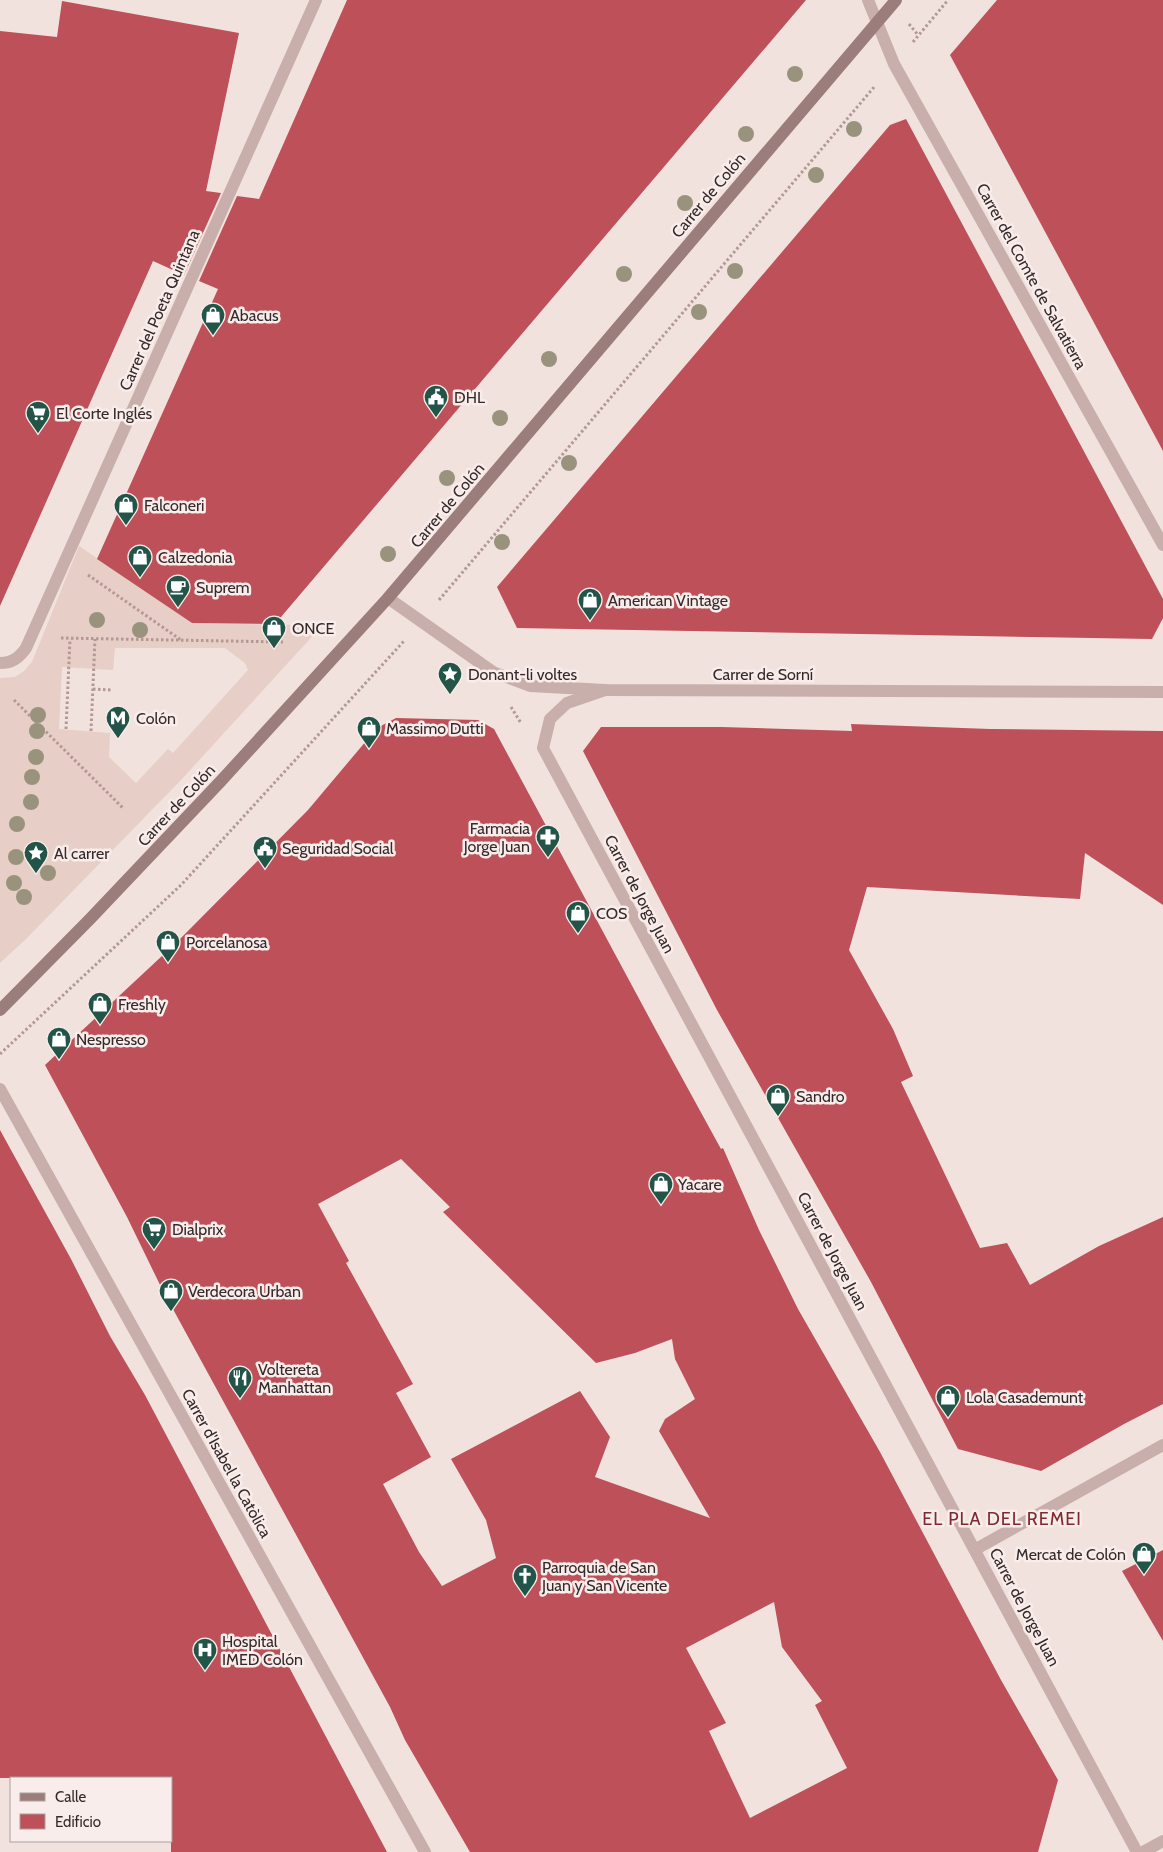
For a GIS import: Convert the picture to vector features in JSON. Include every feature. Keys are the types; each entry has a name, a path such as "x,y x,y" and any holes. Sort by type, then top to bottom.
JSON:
{"main road":[{"name":"Carrer de Colón","path":"0,1010 90,919 290,708 388,598 896,0"}],"street":[{"name":"Carrer del Poeta Quintana","path":"0,664 8,663 21,655 26,648 316,0"},
{"name":"Carrer del Comte de Salvatierra","path":"868,0 878,20 894,64 1163,545"},
{"name":"Carrer de Sorní","path":"388,598 422,620 493,672 530,686 605,690 1163,692"},
{"name":"Carrer de Jorge Juan","path":"605,690 567,703 555,714 550,719 543,748 976,1549 1137,1852"},
{"name":"Carrer d'Isabel la Catòlica","path":"0,1089 425,1852"},
{"path":"976,1549 1163,1445"},
{"path":"1143,1852 1163,1841"}],"path":[{"path":"0,1054 181,885 422,620 948,0"},
{"path":"906,20 918,35"},
{"path":"81,570 182,640"},
{"path":"55,638 283,642"},
{"path":"66,729 70,638"},
{"path":"91,731 95,639"},
{"path":"93,690 112,690"},
{"path":"14,700 124,809"}],"shaded area":[{"path":"79,546 192,623 299,625 319,629 181,780 26,939 0,963 0,678 15,677 32,662","holes":["115,648 225,648 245,663 248,670 173,753 168,749 136,783 109,757 110,733 59,729 62,667 113,670"]}],"building":[{"path":"347,0 806,0 275,624 192,623 97,559 218,289 199,281 237,196 259,199"},
{"path":"997,0 1163,0 1163,451 950,55"},
{"path":"62,1 239,33 206,191 221,193 184,275 153,261 0,606 0,31 57,37"},
{"path":"906,119 1163,599 1163,618 1152,639 517,628 497,587 890,125"},
{"path":"396,718 478,720 494,729 658,1034 721,1149 723,1148 759,1230 798,1309 880,1452 1001,1680 1058,1780 1038,1852 470,1852 405,1740 390,1707 162,1289 127,1217 45,1065 177,942 308,810 377,728","holes":["401,1159 450,1207 443,1212 596,1363 635,1353 672,1339 675,1359 695,1399 665,1419 659,1431 710,1518 595,1477 610,1437 580,1391 451,1459 486,1520 496,1558 442,1586 419,1552 383,1484 431,1457 396,1393 413,1384 346,1263 349,1261 318,1204","774,1602 782,1647 822,1701 815,1705 847,1768 750,1818 709,1731 726,1723 686,1648"]},
{"path":"851,724 990,729 1163,731 1163,905 1085,853 1080,899 867,887 849,950 893,1029 913,1076 901,1082 980,1248 1007,1243 1030,1285 1099,1246 1163,1217 1163,1404 1041,1471 958,1449 871,1282 717,1010 583,751 601,727 721,727 852,731"},
{"path":"0,1130 71,1259 110,1336 145,1395 387,1852 171,1852 172,1777 0,1778"},
{"name":"Mercat de Colón","path":"1163,1550 1163,1641 1122,1571"}],"place":[{"name":"Abacus","path":"213,336"},
{"name":"DHL","path":"436,418"},
{"name":"El Corte Inglés","path":"38,434"},
{"name":"Falconeri","path":"126,526"},
{"name":"Calzedonia","path":"140,578"},
{"name":"Suprem","path":"178,608"},
{"name":"American Vintage","path":"590,621"},
{"name":"ONCE","path":"274,649"},
{"name":"Donant-li voltes","path":"450,695"},
{"name":"Colón","path":"118,739"},
{"name":"Massimo Dutti","path":"369,749"},
{"name":"Farmacia Jorge Juan","path":"548,858"},
{"name":"Seguridad Social","path":"265,869"},
{"name":"Al carrer","path":"36,874"},
{"name":"COS","path":"578,934"},
{"name":"Porcelanosa","path":"168,963"},
{"name":"Freshly","path":"100,1025"},
{"name":"Nespresso","path":"59,1060"},
{"name":"Sandro","path":"778,1117"},
{"name":"Yacare","path":"661,1205"},
{"name":"Dialprix","path":"154,1250"},
{"name":"Verdecora Urban","path":"171,1312"},
{"name":"Voltereta Manhattan","path":"240,1399"},
{"name":"Lola Casademunt","path":"948,1418"},
{"name":"Mercat de Colón","path":"1144,1575"},
{"name":"Parroquia de San Juan y San Vicente","path":"525,1597"},
{"name":"Hospital IMED Colón","path":"205,1671"}],"district":[{"name":"EL PLA DEL REMEI","path":"1002,1519"}]}
